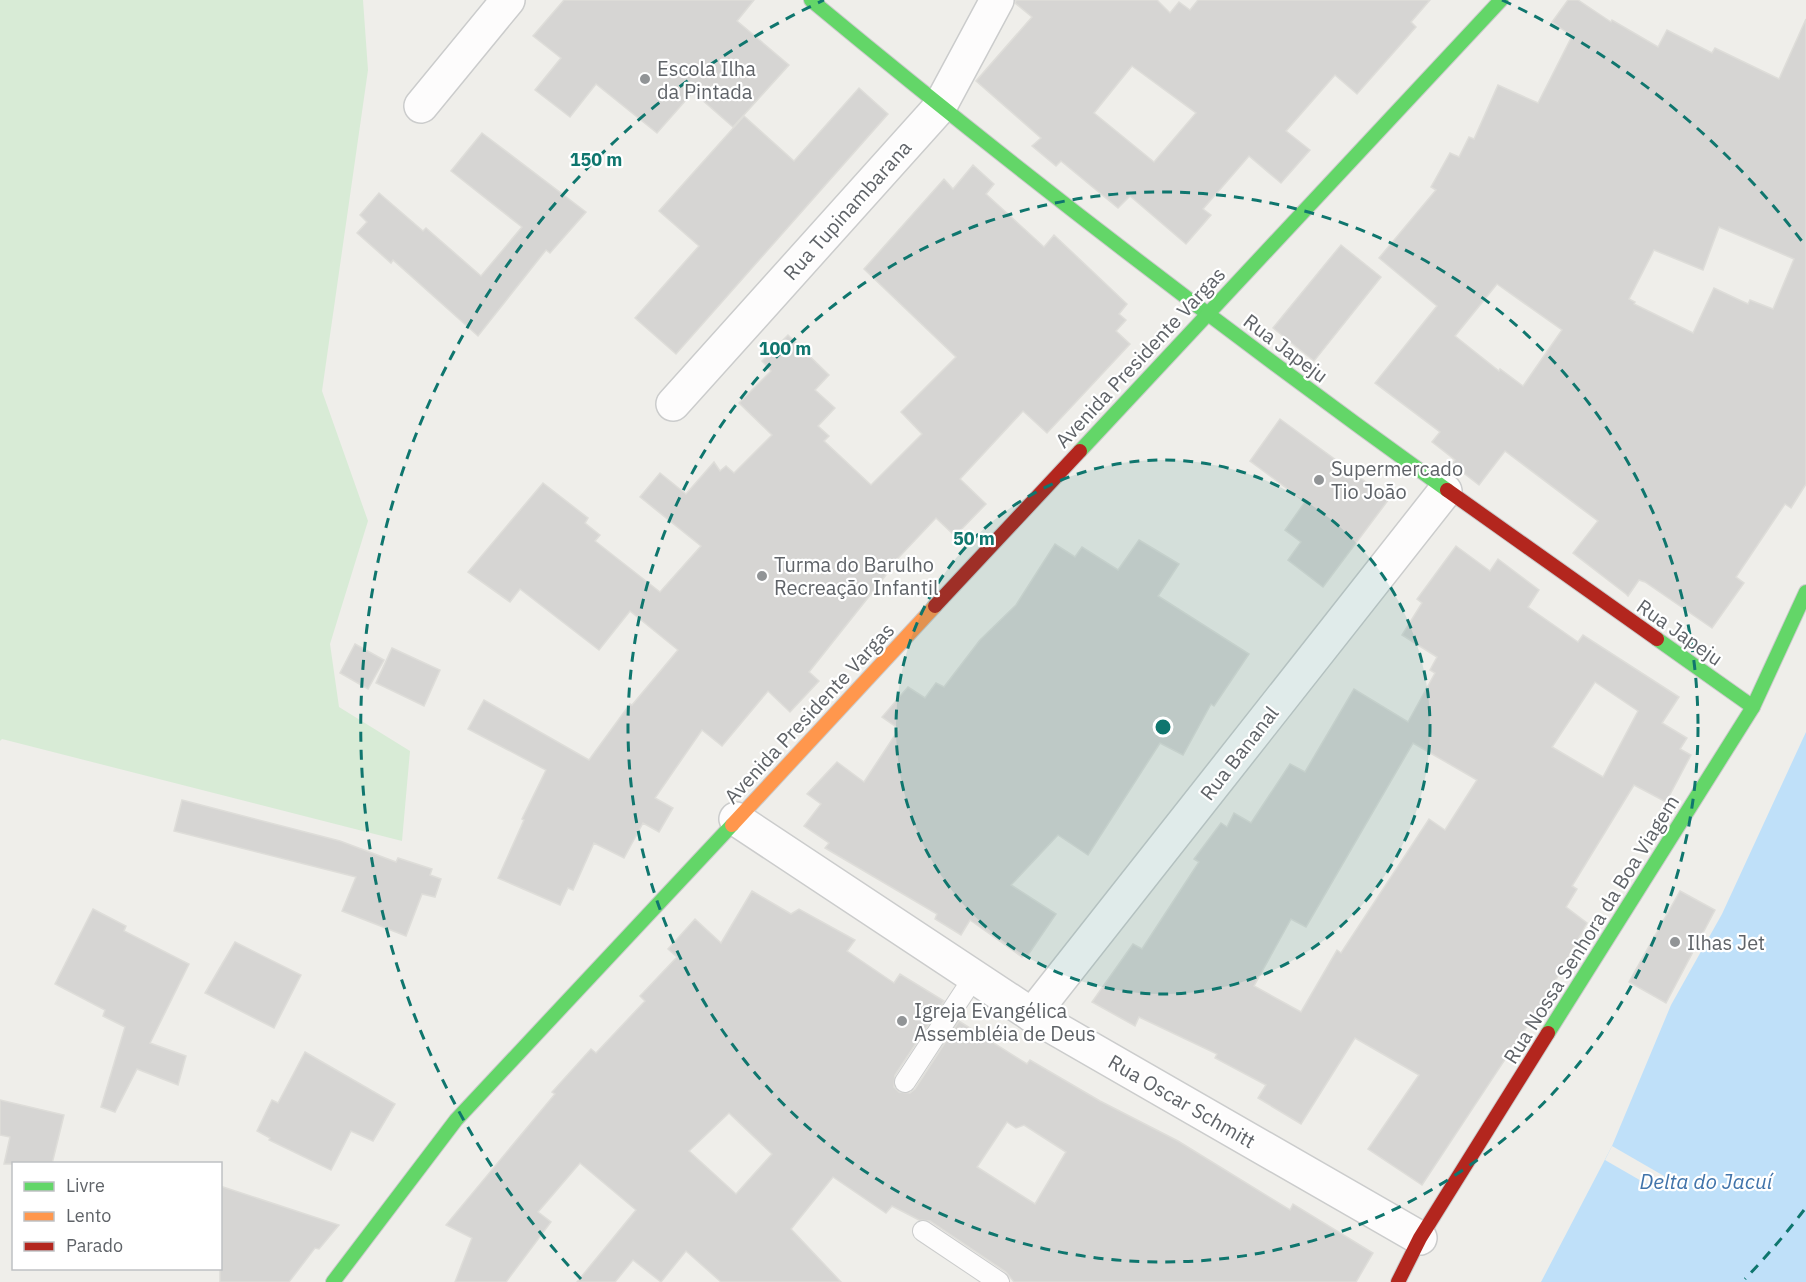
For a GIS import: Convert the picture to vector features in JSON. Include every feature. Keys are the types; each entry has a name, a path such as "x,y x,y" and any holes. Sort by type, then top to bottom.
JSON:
{"street":[{"path":"421,106 508,0"},
{"name":"Rua Japeju","path":"811,0 939,108 1206,313 1445,491 1753,707"},
{"name":"Rua Tupinambarana","path":"673,404 939,108 997,0"},
{"name":"Avenida Presidente Vargas","path":"333,1282 456,1120 1206,313 1501,0"},
{"name":"Rua Bananal","path":"1032,1015 1445,491"},
{"name":"Rua Nossa Senhora da Boa Viagem","path":"1398,1282 1420,1239 1753,707 1806,592"},
{"name":"Rua Oscar Schmitt","path":"736,819 1032,1015 1420,1239"}],"lane":[{"path":"905,1082 974,977"},
{"path":"924,1231 999,1282"}],"green space":[{"path":"0,0 363,0 368,70 322,391 368,521 330,644 339,707 410,751 402,841 2,739 0,741"}],"water":[{"name":"Delta do Jacuí","path":"1806,732 1806,1282 1541,1282 1612,1146 1671,1005 1722,914"}],"pier":[{"path":"1612,1146 1664,1176 1657,1190 1605,1160"}],"building":[{"name":"Escola Ilha da Pintada","path":"564,0 754,0 737,21 789,65 733,127 693,92 657,133 596,84 570,117 535,90 561,58 533,36"},
{"path":"1016,0 1157,0 1170,13 1179,2 1190,10 1198,0 1430,0 1411,22 1416,27 1357,94 1335,75 1286,131 1310,150 1281,183 1249,156 1203,209 1211,215 1186,244 1130,196 1118,208 1061,161 1056,166 1032,146 1041,138 976,81 1032,17 1015,3","holes":["1132,66 1196,113 1154,162 1094,113"]},
{"path":"1568,0 1578,0 1611,22 1612,20 1658,47 1667,30 1712,53 1715,48 1779,79 1806,19 1806,484 1791,508 1785,504 1736,577 1744,583 1712,628 1645,582 1639,580 1628,596 1573,553 1598,521 1505,451 1479,485 1452,464 1455,460 1432,442 1440,432 1375,383 1437,306 1379,258 1436,190 1431,187 1450,153 1459,157 1469,137 1474,139 1498,85 1538,103 1572,36 1552,22","holes":["1719,227 1794,259 1773,309 1750,300 1748,304 1714,288 1693,333 1634,304 1635,302 1629,299 1654,250 1703,270","1497,284 1562,330 1523,386 1500,369 1499,371 1455,336"]},
{"path":"859,88 888,114 676,354 635,318 699,246 659,211 744,116 794,161"},
{"path":"482,133 586,212 550,253 546,250 478,336 393,260 391,263 357,233 367,222 360,215 379,193 423,231 426,228 481,276 522,227 451,171"},
{"path":"973,165 994,184 986,194 1044,247 1054,235 1127,304 1119,314 1126,320 1116,331 1130,344 1047,433 1023,411 960,479 986,504 955,536 936,518 884,573 886,575 809,672 819,681 790,712 768,691 722,746 702,730 655,798 673,808 659,832 643,823 624,858 594,843 573,890 568,888 560,905 498,878 524,820 522,819 546,770 468,729 484,700 589,760 630,704 632,705 678,650 630,611 599,650 520,589 510,602 468,572 543,483 588,518 585,523 600,535 595,541 660,592 701,546 640,497 660,473 686,494 714,462 720,471 726,466 734,473 772,435 739,403 771,371 762,361 788,335 829,375 815,390 835,408 818,426 829,436 824,441 871,485 922,434 901,412 956,357 864,269 944,179 953,189"},
{"path":"1341,245 1381,277 1314,361 1273,328"},
{"name":"Supermercado Tio João","path":"1280,419 1389,499 1323,587 1288,560 1301,542 1285,530 1305,502 1250,461"},
{"path":"1139,540 1179,564 1158,596 1249,654 1214,706 1211,704 1183,755 1160,743 1088,855 1058,835 1011,885 1056,914 1028,955 1025,953 1022,957 970,920 961,935 935,919 937,914 825,848 829,843 804,826 821,804 807,794 837,762 864,782 899,729 882,717 908,687 925,698 936,683 944,687 980,640 1016,605 1055,544 1075,557 1082,547 1118,570"},
{"path":"1456,546 1490,571 1498,559 1539,590 1528,607 1578,642 1583,635 1679,697 1662,723 1687,738 1680,749 1691,755 1666,802 1634,785 1572,886 1577,889 1566,907 1587,923 1547,996 1422,1185 1368,1149 1419,1075 1355,1038 1301,1124 1258,1098 1266,1085 1215,1058 1217,1054 1139,1017 1135,1026 1092,1002 1133,944 1142,949 1199,862 1194,859 1221,823 1227,827 1234,813 1251,823 1290,764 1305,772 1354,689 1408,722 1435,673 1430,670 1437,657 1402,635 1422,603 1417,599","holes":["1595,682 1638,711 1603,777 1552,747","1413,743 1477,780 1445,830 1429,819 1341,953 1337,950 1301,1012 1254,986 1291,919 1306,927"]},
{"path":"355,644 384,660 368,689 340,673"},
{"path":"392,648 440,670 424,706 376,683"},
{"path":"182,800 340,841 396,862 398,858 432,869 430,875 441,879 435,897 422,894 406,936 342,911 356,877 174,831"},
{"path":"752,891 791,914 799,909 855,940 847,951 894,983 900,974 944,1001 895,1075 894,1087 899,1092 910,1093 915,1089 959,1021 1027,1064 1030,1060 1100,1101 1178,1141 1290,1210 1293,1204 1373,1253 1356,1282 1014,1282 1006,1272 930,1221 919,1220 892,1206 886,1213 833,1177 791,1229 841,1282 721,1282 686,1251 661,1282 633,1260 615,1282 577,1282 636,1210 580,1163 538,1212 551,1222 506,1282 455,1282 472,1238 446,1225 555,1094 552,1092 591,1049 596,1053 645,1001 640,996 677,957 668,949 695,919 721,943","holes":["729,1113 772,1154 736,1194 689,1151","1007,1122 1016,1128 1024,1125 1066,1152 1035,1204 977,1167"]},
{"name":"Ilhas Jet","path":"1680,891 1715,910 1666,1003 1629,982"},
{"path":"93,909 126,926 124,931 189,964 150,1043 186,1056 178,1085 137,1069 115,1112 101,1107 125,1027 103,1016 105,1010 55,984"},
{"path":"235,942 301,975 274,1028 205,993"},
{"path":"305,1052 395,1104 373,1141 351,1131 331,1170 269,1140 270,1138 257,1131 272,1100 278,1103"},
{"path":"0,1100 64,1115 52,1162 4,1164 10,1137 0,1135"},
{"path":"222,1187 339,1225 319,1249 315,1248 289,1282 220,1282"}],"traffic: fast":[{"path":"811,0 1125,251 1285,372 1447,490"},
{"path":"1080,451 1501,0"},
{"path":"1548,1033 1753,707 1806,592"},
{"path":"1657,639 1753,707"},
{"path":"333,1282 456,1120 732,825"}],"traffic: slow":[{"path":"732,825 935,606"}],"traffic: jam":[{"path":"935,606 1080,451"},
{"path":"1447,490 1657,639"},
{"path":"1398,1282 1420,1238 1548,1033"}],"place":[{"name":"Escola Ilha da Pintada","path":"645,79"},
{"name":"Supermercado Tio João","path":"1319,480"},
{"name":"Turma do Barulho Recreação Infantil","path":"762,576"},
{"name":"Ilhas Jet","path":"1675,942"},
{"name":"Igreja Evangélica Assembléia de Deus","path":"902,1021"}]}
